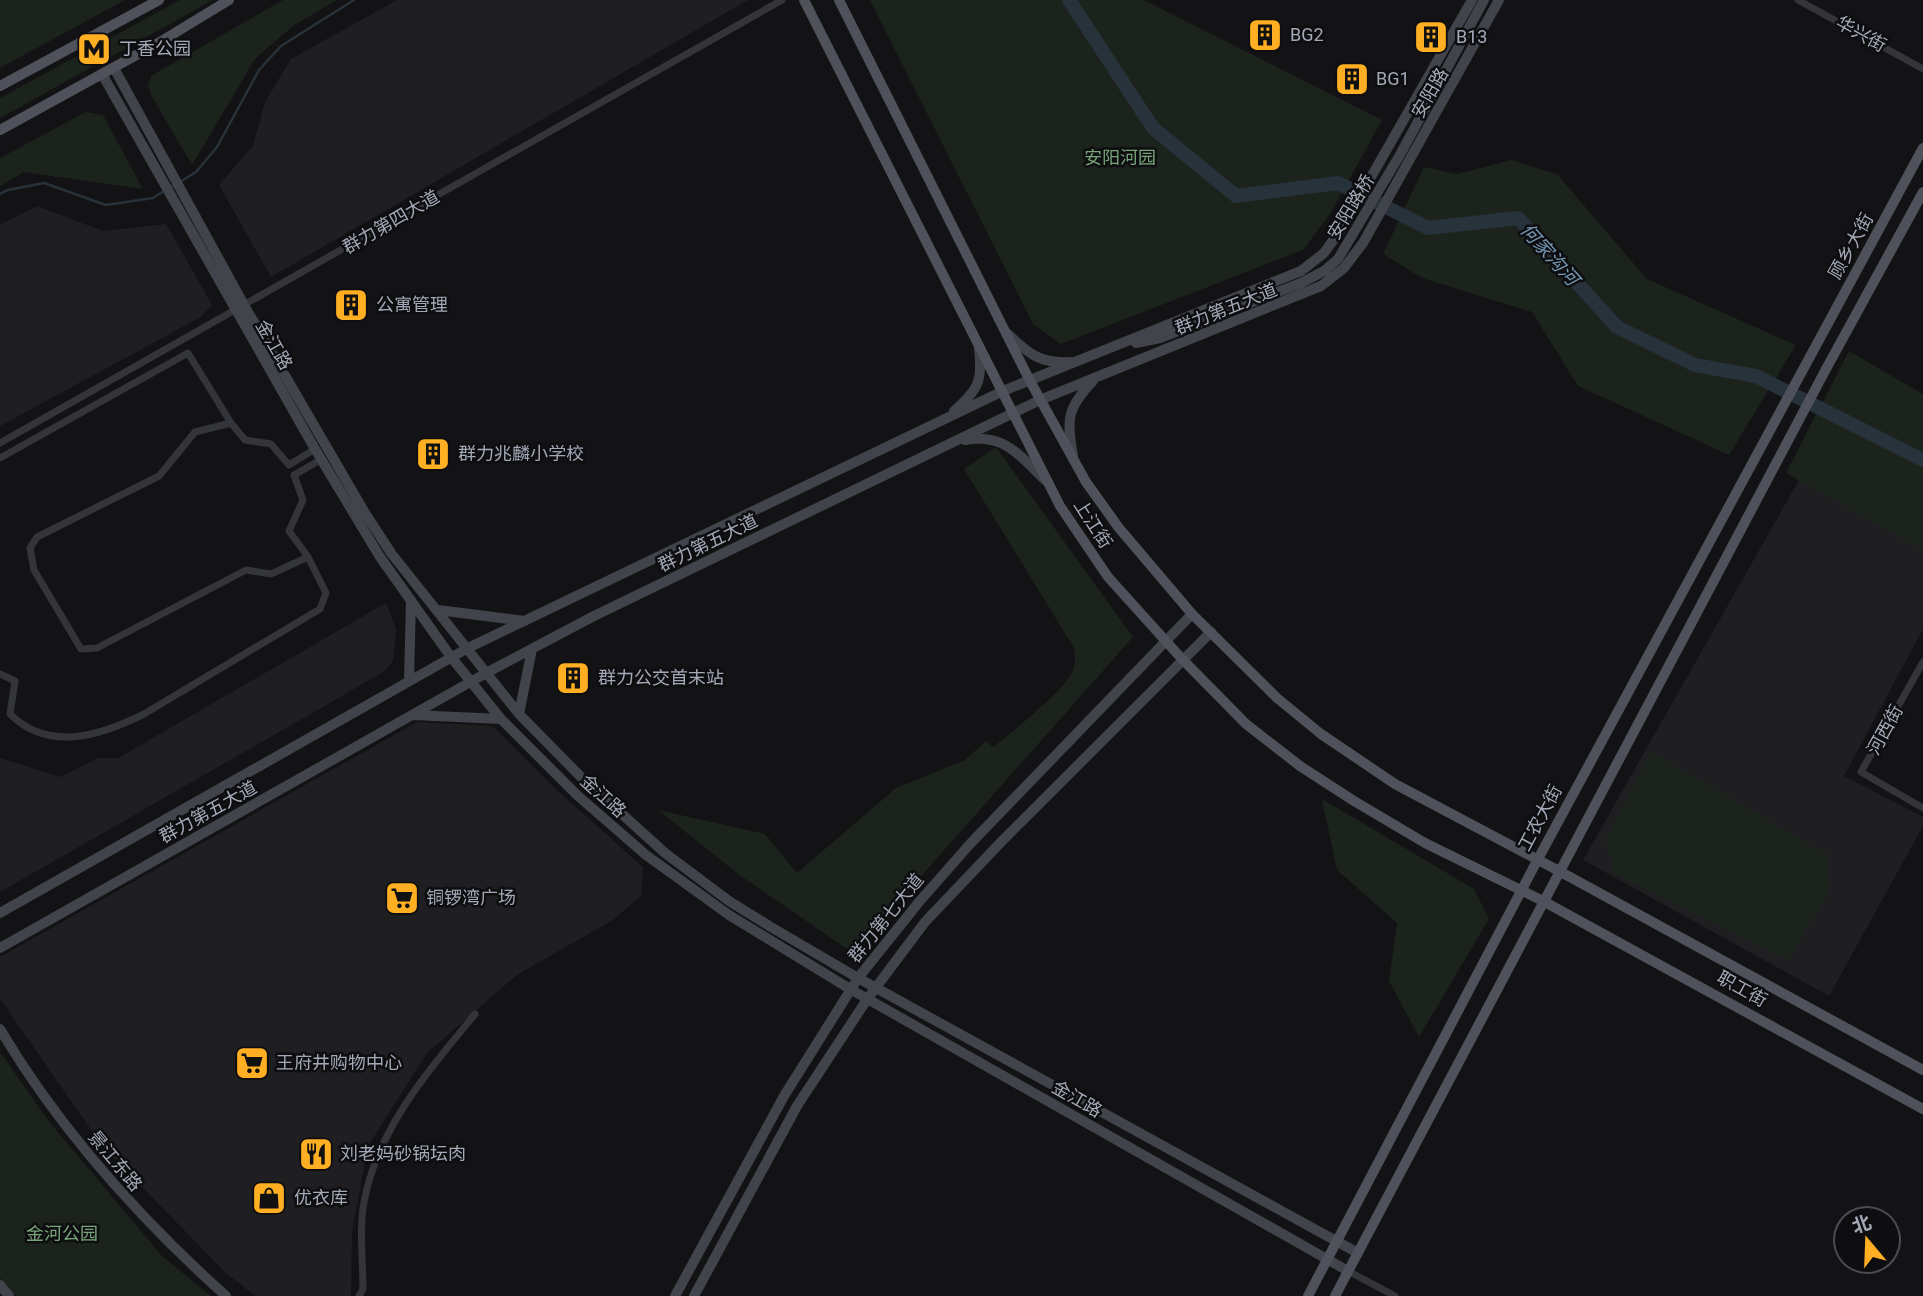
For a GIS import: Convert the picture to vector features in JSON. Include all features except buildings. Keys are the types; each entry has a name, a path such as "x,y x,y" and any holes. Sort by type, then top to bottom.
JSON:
{"main road":[{"path":"0,86 158,0"},
{"path":"160,42 229,0"},
{"path":"0,130 239,0"},
{"name":"上江街","path":"804,0 1046,481 1108,578 1246,724 1300,766 1424,843 1543,901"},
{"name":"上江街","path":"839,0 1040,400 1086,482 1119,528 1192,614 1277,698 1321,734 1395,784 1559,871"},
{"name":"安阳路","path":"1384,155 1472,0"},
{"name":"安阳路桥","path":"1109,349 1160,338 1301,283 1324,271 1338,259 1401,153 1484,0"},
{"name":"安阳路","path":"1407,164 1499,0"},
{"name":"金江路","path":"114,68 166,176"},
{"name":"金江路","path":"102,74 185,208 315,449 380,557 451,657 501,719 577,794 646,855 729,915 850,989 1348,1271"},
{"name":"顾乡大街","path":"1808,359 1923,148"},
{"name":"群力第五大道","path":"0,913 468,648 1003,391 1301,271 1324,253 1342,228 1384,155"},
{"name":"群力第五大道","path":"0,948 488,672 594,616 1013,412 1321,286 1344,268 1363,243 1407,164"},
{"path":"1335,1296 1790,436 1923,192"},
{"name":"金江路","path":"240,307 391,553 519,714 580,778 665,853 729,901 858,978 1358,1253"},
{"path":"1005,332 1025,351 1042,360 1078,361"},
{"path":"945,420 966,401 980,380 978,342"},
{"name":"工农大街","path":"1308,1296 1538,859 1808,359"},
{"path":"1074,460 1069,432 1070,411 1080,395 1097,377"},
{"path":"951,443 978,438 1005,443 1046,481"},
{"path":"409,681 411,600"},
{"path":"438,610 526,621"},
{"name":"群力第七大道","path":"675,1296 784,1096 858,978 970,844 1192,614"},
{"name":"群力第七大道","path":"694,1296 797,1106 876,987 925,922 1211,632"},
{"path":"519,714 532,649"},
{"path":"412,715 501,719"},
{"name":"职工街","path":"1559,871 1923,1070"},
{"name":"职工街","path":"1543,901 1923,1109"},
{"name":"景江东路","path":"0,1029 58,1116 108,1177 168,1243 226,1296"},
{"path":"0,1285 9,1296"}],"street":[{"name":"群力第四大道","path":"0,443 782,0"},
{"name":"华兴街","path":"1798,0 1923,69"},
{"path":"0,458 188,353 231,423 245,440 271,444 289,465 315,449"},
{"path":"231,423 195,432 159,477 37,537 30,548 34,570 60,616 81,649 97,648 246,570 271,574 308,557"},
{"path":"0,674 15,681 10,715 23,727 47,734 83,737 114,729 144,714 320,610 326,593 308,557 289,530 303,500 294,475 322,459"},
{"name":"河西街","path":"1923,662 1861,772 1923,808"},
{"path":"359,1296 363,1289 364,1205 379,1152 393,1122 422,1079 475,1014"},
{"path":"1348,1271 1395,1296"}],"shaded area":[{"path":"397,0 748,0 271,277 219,185 253,146 265,102 291,59"},
{"path":"37,206 103,231 166,224 212,305 201,317 0,426 0,225"},
{"path":"1799,480 1923,547 1923,629 1844,776 1923,817 1923,826 1829,996 1583,860"},
{"path":"386,603 396,629 393,661 382,673 0,892 0,758 60,777 98,758 118,758"},
{"path":"417,722 493,726 560,793 643,867 641,896 613,920 518,974 427,1053 368,1146 352,1232 351,1296 255,1296 226,1273 103,1147 0,999 0,957"}],"green space":[{"path":"0,0 125,0 0,68"},
{"path":"180,0 213,0 0,118 0,98"},
{"path":"283,0 337,0 293,26 255,59 192,165 152,97 148,86 151,76"},
{"name":"安阳河园","path":"870,0 1144,0 1382,120 1330,214 1303,250 1061,344 1033,324"},
{"path":"86,112 103,115 143,189 24,172 0,186 0,158"},
{"path":"1511,160 1557,174 1647,279 1796,345 1729,455 1578,386 1532,312 1422,278 1383,254 1424,167 1457,174"},
{"path":"1849,351 1923,394 1923,550 1786,473"},
{"path":"996,447 1133,637 853,953 738,874 658,810 765,834 797,873 896,788 965,760 986,741 993,747 1061,688 1073,670 1074,648 964,469"},
{"path":"1652,752 1826,854 1830,890 1788,961 1615,874 1605,840"},
{"path":"1322,799 1474,889 1489,919 1419,1037 1389,981 1397,923 1337,870"},
{"name":"金河公园","path":"0,1052 51,1124 162,1256 211,1296 16,1296 0,1278"}],"waterway":[{"path":"170,188 196,172 217,147 259,70 281,46 354,0"},
{"name":"何家沟河","path":"1069,0 1153,128 1236,196 1338,183 1428,228 1518,218 1617,327 1695,365 1756,376 1923,460"},
{"path":"0,194 44,183 106,205 153,198 164,191"}],"place":[{"name":"BG2","path":"1265,35"},
{"name":"B13","path":"1431,37"},
{"name":"丁香公园","path":"94,49"},
{"name":"BG1","path":"1352,79"},
{"name":"公寓管理","path":"351,305"},
{"name":"群力兆麟小学校","path":"433,454"},
{"name":"群力公交首末站","path":"573,678"},
{"name":"铜锣湾广场","path":"402,898"},
{"name":"王府井购物中心","path":"252,1063"},
{"name":"刘老妈砂锅坛肉","path":"316,1154"},
{"name":"优衣库","path":"269,1198"}]}
